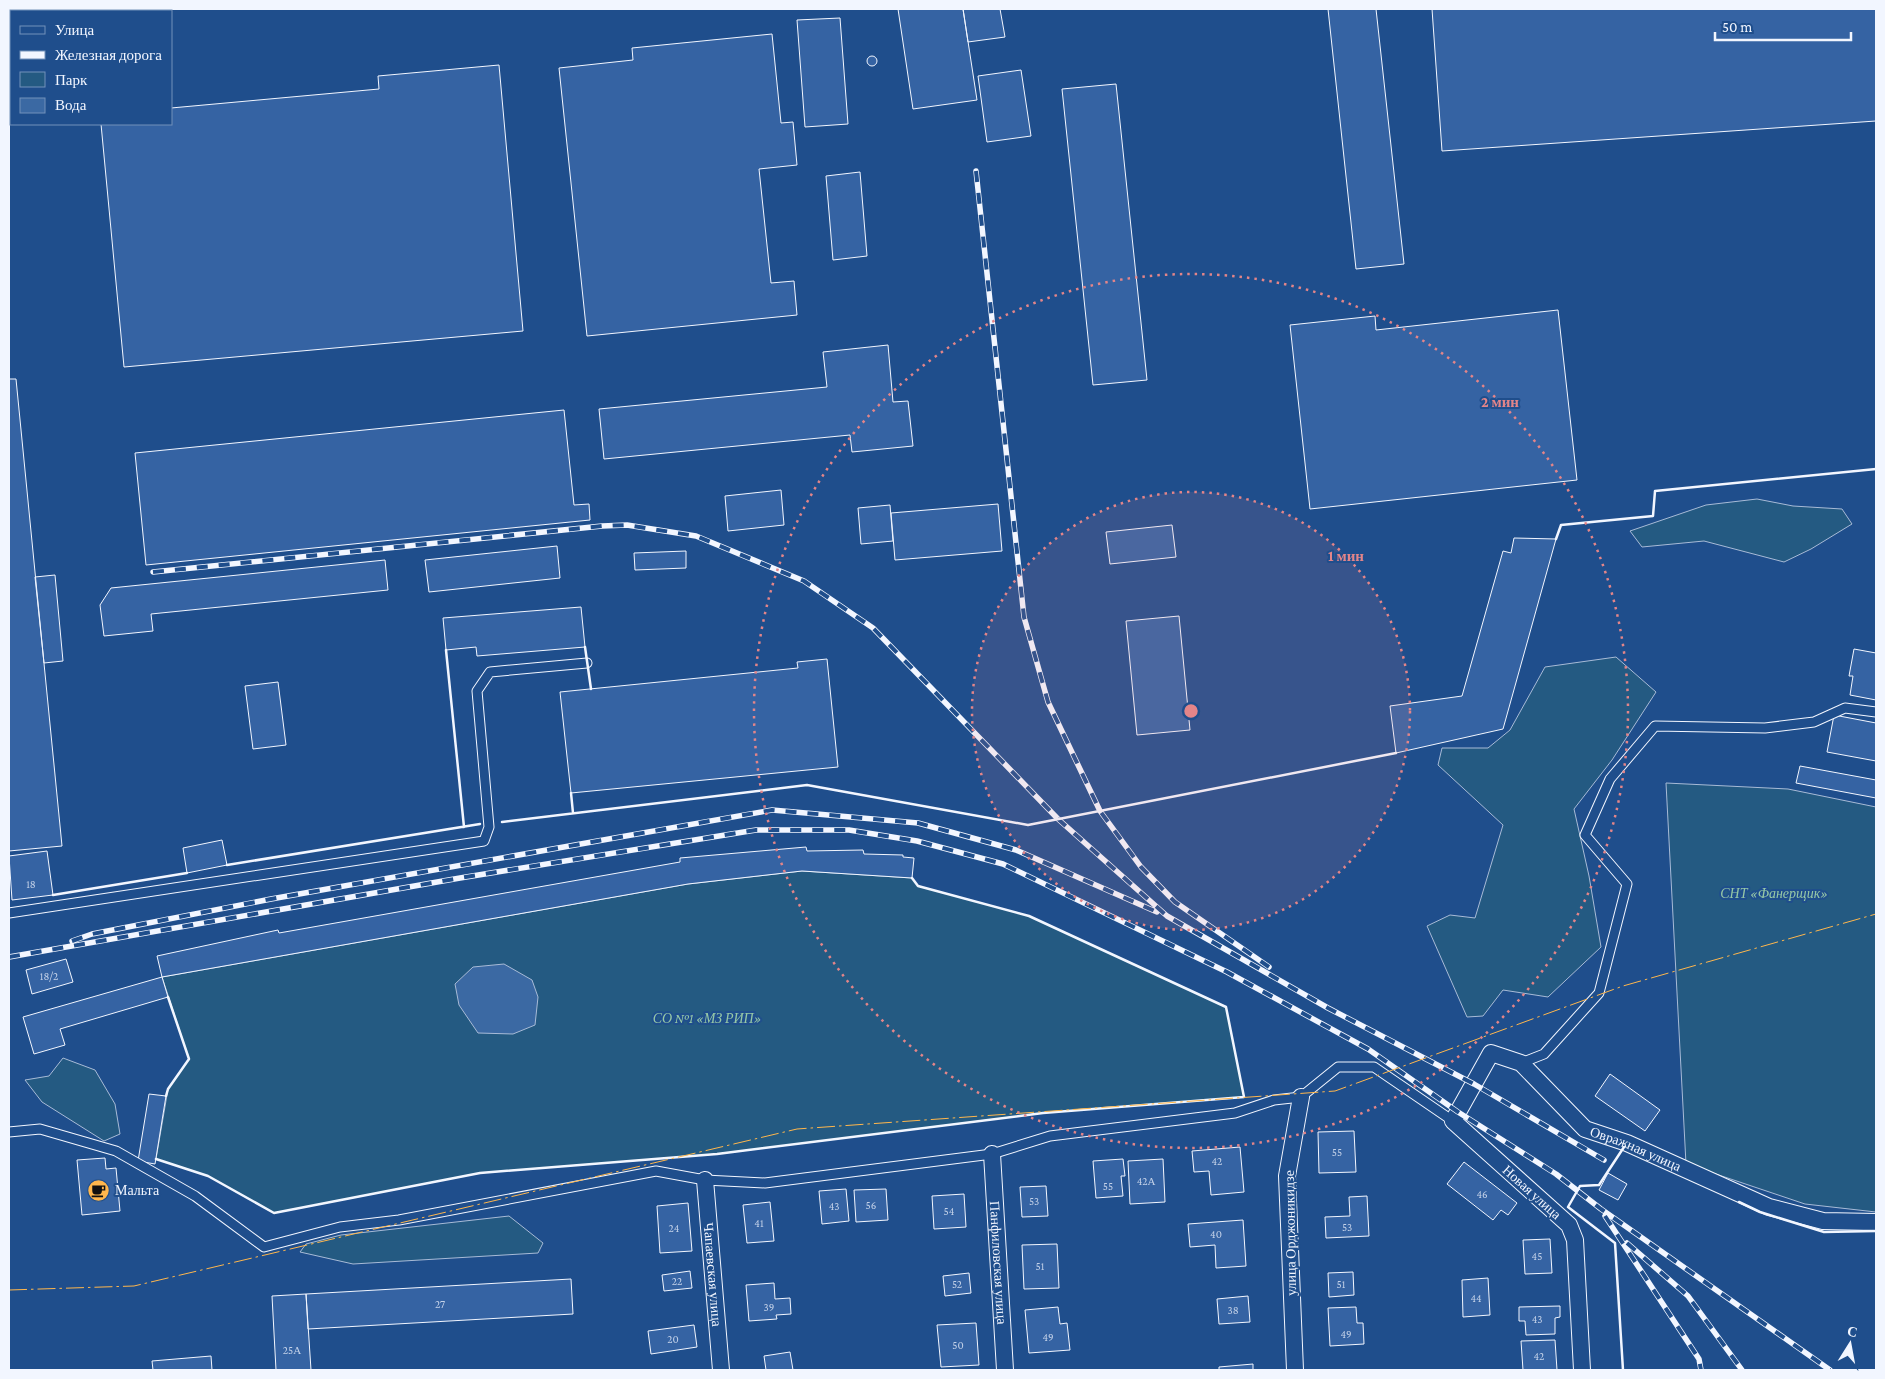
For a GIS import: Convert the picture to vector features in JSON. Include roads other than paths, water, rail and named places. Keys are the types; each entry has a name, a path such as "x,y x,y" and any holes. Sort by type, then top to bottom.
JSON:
{"street":[{"name":"Овражная улица","path":"1453,1121 1490,1053 1521,1063 1585,1129 1627,1143 1769,1207 1823,1221 1876,1222"},
{"name":"улица Орджоникидзе","path":"1295,1370 1287,1176 1301,1096"},
{"name":"Новая улица","path":"1453,1121 1569,1225 1575,1240 1582,1370"},
{"name":"Панфиловская улица","path":"992,1154 1005,1370"},
{"name":"Чапаевская улица","path":"705,1180 721,1370"}],"lane":[{"path":"9,913 484,841 489,827 477,691 490,672 587,663"},
{"path":"1521,1063 1544,1054 1599,993 1627,884 1585,835 1610,779 1654,726 1765,728 1814,722 1845,708 1876,712"},
{"path":"9,1132 40,1129 116,1151 195,1196 264,1247 340,1227 399,1220 656,1170 705,1180 765,1183 992,1154 1050,1136 1235,1113 1274,1100 1301,1096 1338,1067 1374,1067 1453,1121"}],"water":[{"path":"504,964 532,980 538,997 535,1025 513,1034 478,1033 459,1005 455,984 473,967"}],"railway":[{"path":"976,171 1024,617 1048,702 1100,811 1141,867 1175,902 1269,967"},
{"path":"153,572 602,526 627,525 696,536 804,581 873,628 1058,819 1167,916 1328,1008 1474,1084 1604,1160"},
{"path":"72,941 92,934 271,899 772,810 918,823 1016,850 1157,912"},
{"path":"9,957 460,878 756,830 849,830 917,841 1003,864 1227,972 1368,1049 1458,1112 1556,1174 1601,1209 1830,1370"},
{"path":"1605,1216 1699,1359 1701,1370"},
{"path":"1627,1243 1688,1296 1742,1370"}],"place":[{"name":"Мальта","path":"99,1190"}],"park label":[{"name":"СНТ «Фанерщик»","path":"1774,893"},
{"name":"СО №1 «МЗ РИП»","path":"707,1018"}]}
